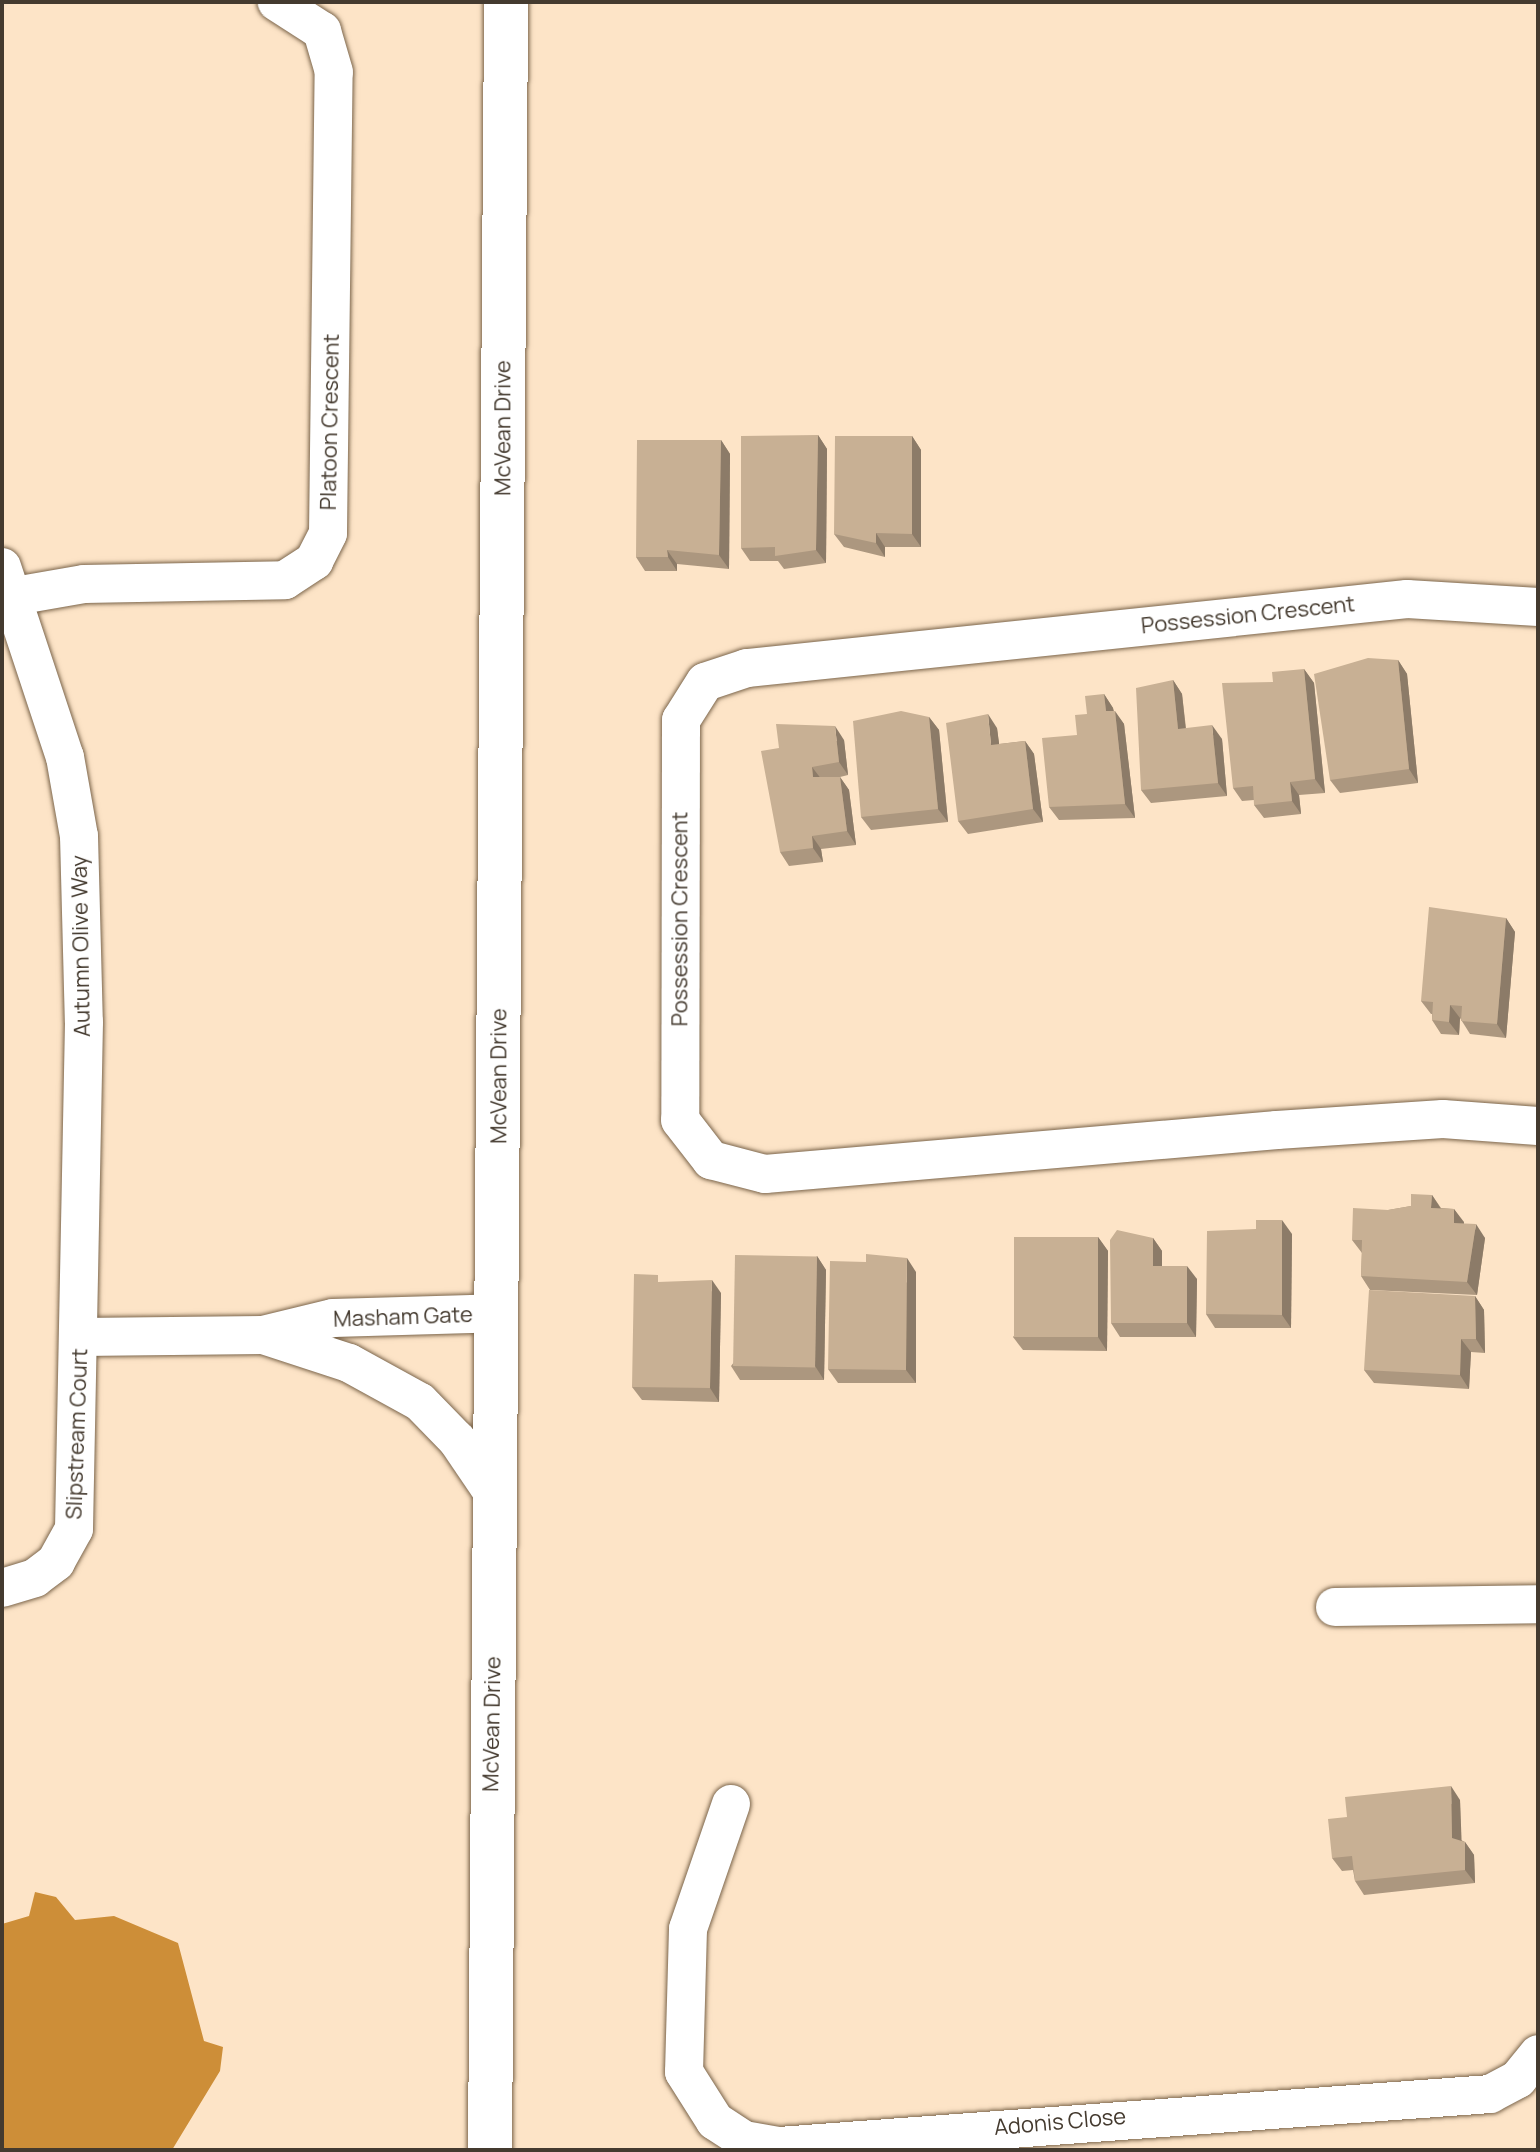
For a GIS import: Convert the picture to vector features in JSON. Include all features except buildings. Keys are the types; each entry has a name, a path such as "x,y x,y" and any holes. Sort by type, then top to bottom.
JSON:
{"main road":[{"name":"McVean Drive","path":"490,2150 506,2"}],"street":[{"name":"Platoon Crescent","path":"9,582 84,584 285,580 314,561 328,533 334,72 322,31 277,2"},
{"name":"Autumn Olive Way","path":"9,582 62,743 79,836 81,1337"},
{"name":"Possession Crescent","path":"1538,607 1407,599 747,668 705,682 681,720 680,1105 680,1120 711,1160 765,1174 1277,1130 1443,1119 1538,1126"},
{"name":"Masham Gate","path":"81,1337 263,1335 333,1318 497,1313"},
{"name":"Masham Gate","path":"263,1335 349,1363 420,1402 457,1440 495,1496"},
{"name":"Slipstream Court","path":"2,1588 35,1578 56,1562 74,1529 81,1337"},
{"path":"1335,1607 1538,1604"},
{"name":"Adonis Close","path":"731,1804 688,1929 684,2072 715,2121 744,2140 779,2146 1490,2094 1518,2079 1538,2054"}],"shaded area":[{"path":"35,1892 56,1897 75,1920 114,1916 178,1943 204,2041 223,2047 220,2071 172,2150 2,2150 2,1924 29,1916"}]}
